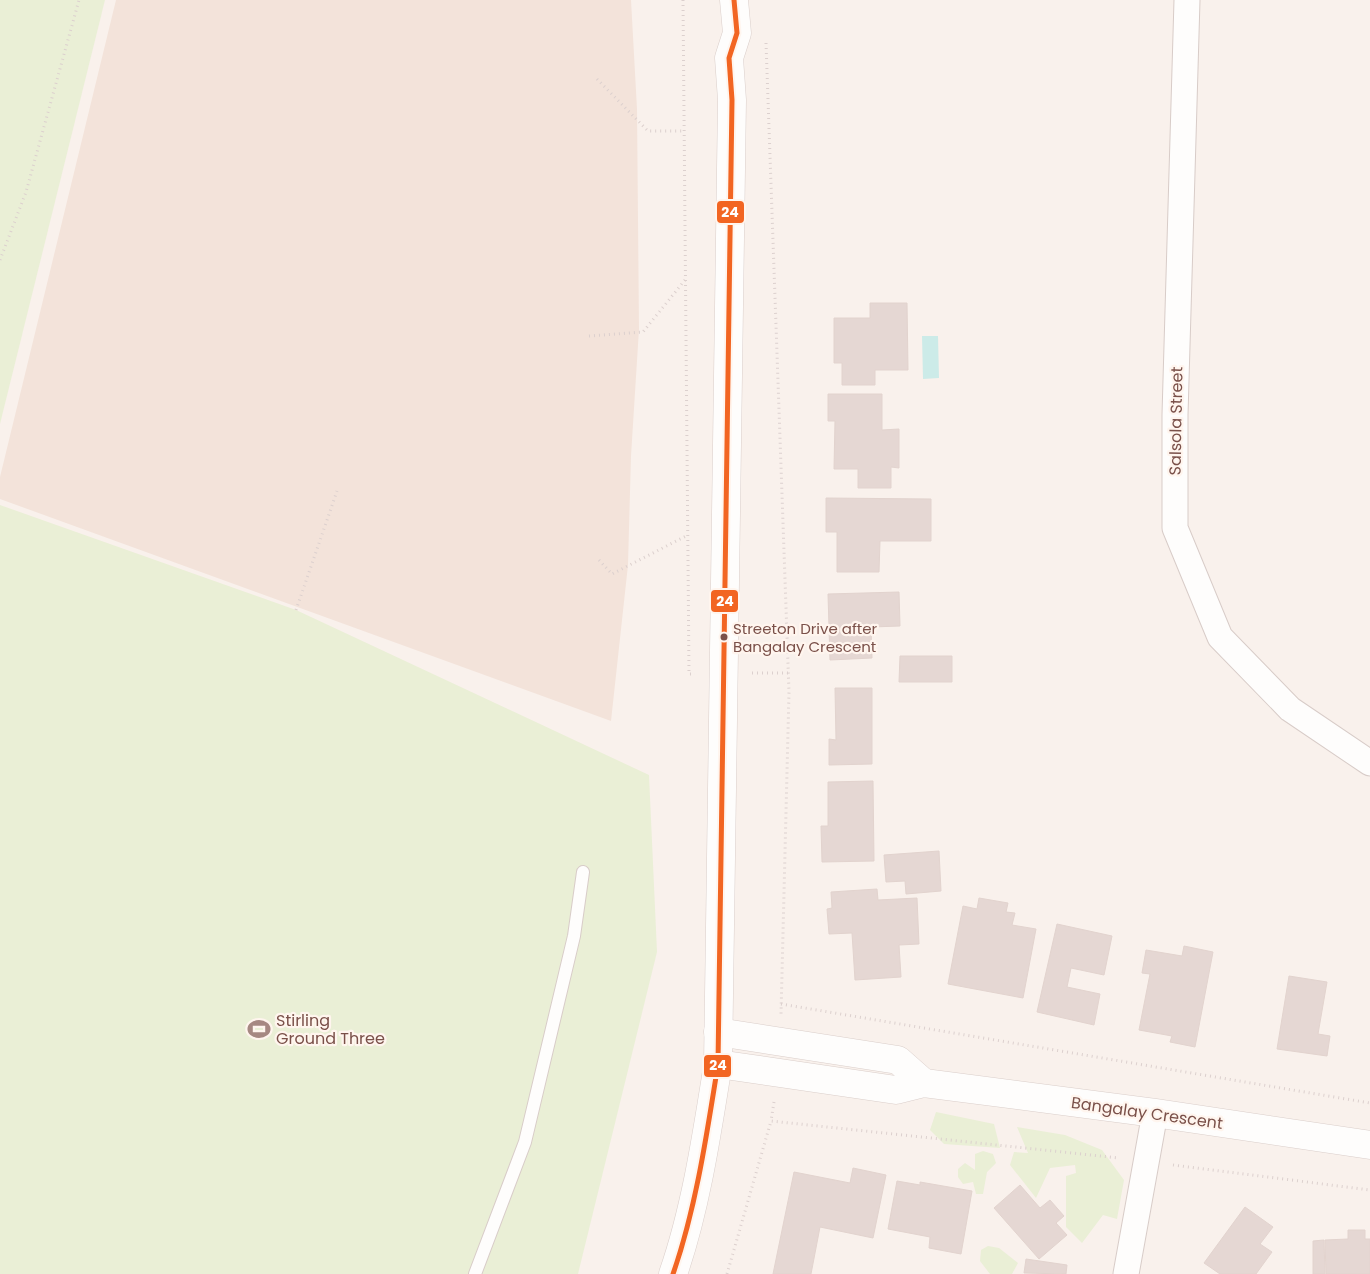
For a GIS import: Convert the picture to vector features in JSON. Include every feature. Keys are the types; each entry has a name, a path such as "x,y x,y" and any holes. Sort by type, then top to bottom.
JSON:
{"main road":[{"path":"673,1274 681,1252 708,1128 718,1064 732,100 729,58 719,35 715,0"},
{"path":"729,58 737,32 734,0"},
{"path":"718,1032 898,1060 924,1083"},
{"name":"Bangalay Crescent","path":"718,1064 896,1090 924,1083 1155,1113 1370,1145"}],"street":[{"name":"Salsola Street","path":"1187,0 1175,415 1175,528 1220,637 1290,709 1370,763"},
{"path":"1126,1274 1155,1113"}],"lane":[{"path":"475,1274 525,1142 574,936 583,872"}],"path":[{"path":"0,260 26,192 79,0"},
{"path":"684,0 689,674 788,673"},
{"path":"766,40 788,673 780,1043"},
{"path":"597,79 648,131 685,132"},
{"path":"589,336 643,332 686,279"},
{"path":"296,610 337,491"},
{"path":"599,560 612,574 688,535"},
{"path":"781,1004 1370,1103"},
{"path":"727,1274 771,1121 779,1073"},
{"path":"771,1121 1147,1162 1370,1190"}],"shaded area":[{"path":"116,0 631,0 637,109 639,329 631,456 628,565 611,721 0,499 0,477"}],"green space":[{"path":"0,0 105,0 0,424"},
{"name":"Stirling Ground Three","path":"0,505 296,610 649,775 657,952 578,1274 0,1274"},
{"path":"936,1112 994,1124 1000,1148 944,1144 930,1130"},
{"path":"1017,1127 1065,1135 1102,1150 1124,1180 1117,1219 1103,1215 1082,1243 1066,1227 1066,1176 1076,1173 1075,1165 1050,1168 1036,1198 1010,1165 1014,1152 1028,1153"},
{"path":"983,1151 993,1154 996,1163 987,1172 983,1194 976,1194 973,1182 963,1184 958,1177 958,1169 965,1163 975,1170 975,1154"},
{"path":"988,1246 999,1248 1018,1263 1012,1274 990,1274 980,1261 981,1250"}],"water":[{"path":"922,336 938,336 939,378 923,379"}],"building":[{"path":"870,303 907,303 908,370 875,370 875,385 842,385 842,363 834,363 834,318 870,318"},
{"path":"828,394 882,394 882,430 899,429 899,468 891,467 891,488 858,488 858,469 834,469 835,421 828,421"},
{"path":"826,498 931,499 931,541 880,541 879,572 837,572 837,532 826,532"},
{"path":"899,592 900,626 871,627 872,658 830,660 828,594"},
{"path":"900,656 952,656 952,682 899,682"},
{"path":"835,688 872,688 872,764 829,765 829,739 836,740"},
{"path":"873,781 874,861 822,862 821,826 828,826 828,782"},
{"path":"939,851 941,891 906,894 905,881 886,882 884,855"},
{"path":"877,889 878,900 917,898 919,944 899,945 901,977 855,980 852,933 829,934 827,909 832,908 831,892"},
{"path":"979,898 1008,903 1006,912 1015,913 1012,925 1036,929 1023,998 948,984 963,906 977,909"},
{"path":"1057,924 1112,936 1104,975 1071,968 1067,987 1100,994 1094,1025 1037,1012"},
{"path":"1184,946 1213,952 1195,1047 1170,1042 1172,1036 1139,1030 1150,974 1142,973 1146,950 1182,956"},
{"path":"1289,976 1327,982 1318,1034 1330,1036 1327,1056 1277,1049"},
{"path":"853,1168 886,1175 873,1238 820,1227 811,1274 773,1274 794,1172 850,1183"},
{"path":"897,1181 920,1185 920,1182 972,1191 961,1254 929,1248 930,1237 888,1229"},
{"path":"1020,1185 1040,1208 1050,1200 1064,1216 1056,1223 1067,1235 1039,1259 994,1208"},
{"path":"1245,1207 1273,1227 1260,1244 1272,1252 1256,1274 1220,1274 1204,1263"},
{"path":"1348,1230 1365,1230 1365,1239 1370,1239 1370,1274 1326,1274 1325,1240 1348,1239"},
{"path":"1324,1240 1325,1274 1313,1274 1313,1241"},
{"path":"1026,1259 1067,1265 1066,1274 1024,1273"}],"transit line":[{"name":"24","path":"673,1274 694,1197 718,1064 732,100 729,58 737,33 734,0"}],"place":[{"name":"Streeton Drive after Bangalay Crescent","path":"724,637"},
{"name":"Stirling Ground Three","path":"259,1029"}]}
